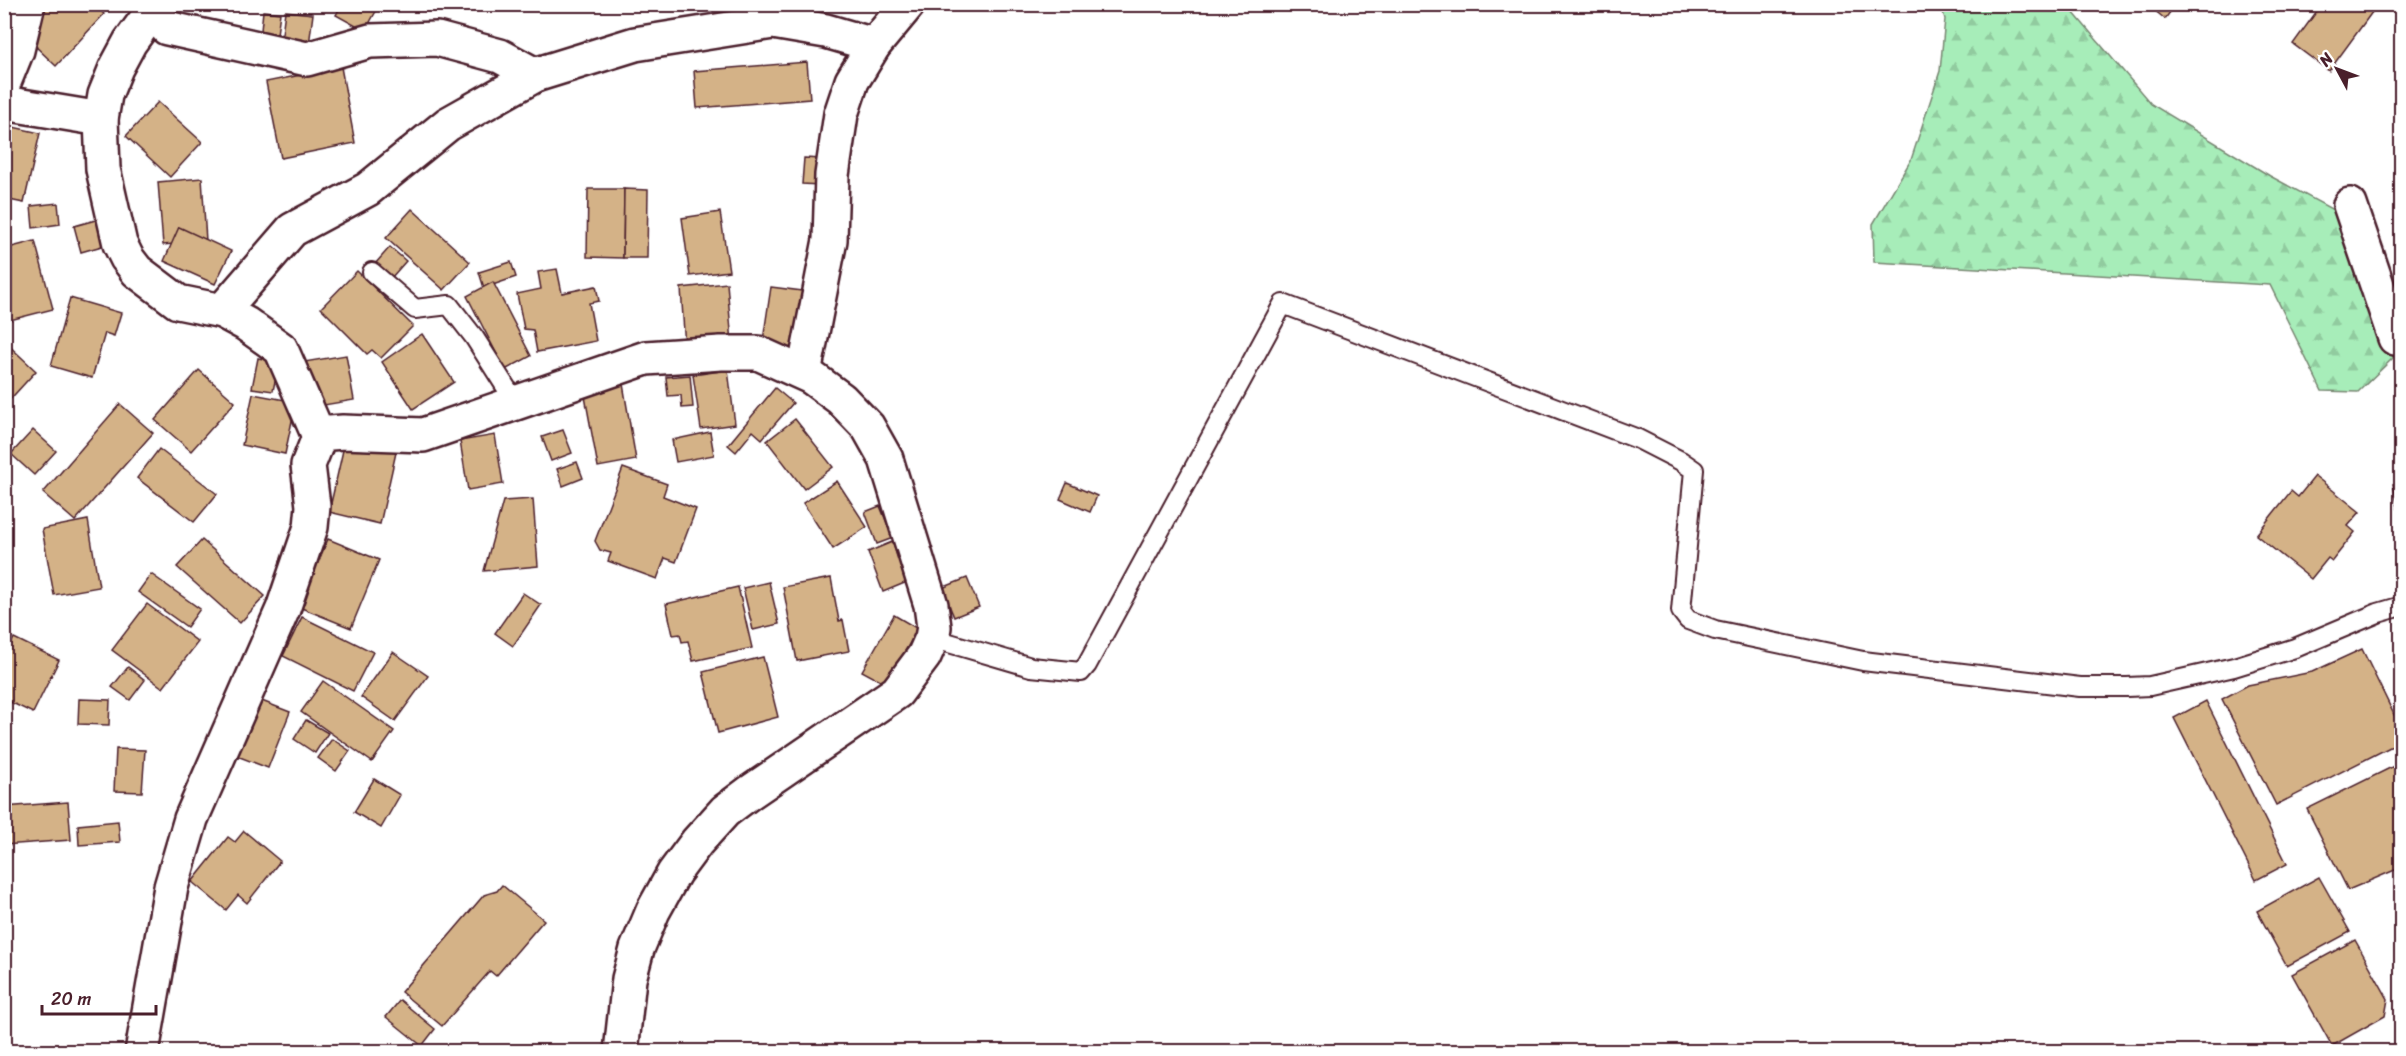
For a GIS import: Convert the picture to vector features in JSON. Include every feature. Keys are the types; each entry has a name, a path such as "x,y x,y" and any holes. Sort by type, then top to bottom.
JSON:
{"street":[{"path":"4,82 17,50 28,4"},
{"path":"804,373 830,240 832,175 841,114 852,81 874,45 908,4"},
{"path":"142,1052 171,887 191,819 283,609 311,527 313,506 308,465 318,440 318,434 281,349 222,311 178,302 137,271 127,258 120,244 103,169 101,119 105,95 116,68 152,7 167,28 307,59 370,41 437,39 500,56 535,75"},
{"path":"222,311 292,230 368,189 448,124 535,75 635,44 773,22 826,31 874,45"},
{"path":"4,103 101,119"},
{"path":"2350,205 2395,338 2402,336"},
{"path":"318,434 344,432 423,435 646,358 721,352 758,353 804,373 841,399 868,426 886,459 930,605 934,627 933,638 924,656 897,692 748,792 725,811 697,842 674,873 653,910 637,949 629,979 621,1052"}],"lane":[{"path":"372,272 416,309 449,305 474,337 516,403"},
{"path":"933,638 1031,667 1081,672 1087,665 1283,304 1638,439 1694,470 1681,611 1688,620 1715,630 1863,661 2080,687 2127,687 2150,686 2244,664 2295,648 2378,613 2402,606"}],"green space":[{"path":"1941,5 2067,5 2151,104 2270,176 2337,212 2360,260 2394,357 2358,392 2322,391 2270,285 1874,262 1873,224 1911,160 1940,71 1945,19"}],"building":[{"path":"48,4 94,4 104,14 56,66 30,41 26,28"},
{"path":"342,4 380,4 365,31 336,15"},
{"path":"2147,4 2176,4 2165,19"},
{"path":"2322,4 2378,4 2329,71 2293,44"},
{"path":"263,11 280,13 276,41 260,40"},
{"path":"285,11 313,14 309,45 281,42"},
{"path":"807,62 810,99 697,108 694,71"},
{"path":"341,67 355,143 281,158 266,82"},
{"path":"158,102 202,142 170,177 126,136"},
{"path":"4,125 40,133 24,203 4,199"},
{"path":"804,158 822,159 820,185 802,184"},
{"path":"202,178 206,241 163,245 158,182"},
{"path":"588,189 624,189 623,258 587,257"},
{"path":"624,189 648,190 647,258 623,258"},
{"path":"58,203 60,224 33,228 31,206"},
{"path":"412,209 470,262 444,290 386,238"},
{"path":"720,212 729,271 690,276 682,218"},
{"path":"103,218 109,244 81,252 74,226"},
{"path":"179,227 231,251 215,284 164,261"},
{"path":"35,241 53,309 6,321 4,249"},
{"path":"390,247 406,261 391,278 375,264"},
{"path":"511,262 516,277 484,288 479,272"},
{"path":"557,269 562,293 596,286 599,301 589,303 596,341 537,352 533,330 524,329 517,294 541,289 538,272"},
{"path":"357,271 413,326 381,358 372,350 367,354 321,308"},
{"path":"493,282 531,356 505,370 467,296"},
{"path":"727,283 732,343 685,347 681,288"},
{"path":"771,287 802,291 794,352 762,347"},
{"path":"70,298 121,313 114,336 105,333 92,378 51,366"},
{"path":"422,334 454,382 413,409 382,362"},
{"path":"4,341 36,371 4,406"},
{"path":"346,355 354,400 312,407 304,362"},
{"path":"258,358 279,362 273,391 252,388"},
{"path":"199,370 235,402 191,451 155,420"},
{"path":"728,370 735,424 701,429 693,375"},
{"path":"690,375 693,407 682,408 681,395 668,396 666,377"},
{"path":"623,384 636,460 598,467 584,391"},
{"path":"775,388 793,403 762,439 753,431 736,452 728,445"},
{"path":"253,394 296,402 285,454 242,445"},
{"path":"120,404 153,433 75,521 43,493"},
{"path":"795,419 833,467 804,489 767,441"},
{"path":"33,430 56,451 34,475 11,454"},
{"path":"563,430 572,453 551,461 542,437"},
{"path":"710,432 714,455 676,462 672,440"},
{"path":"495,435 503,484 468,490 460,441"},
{"path":"346,437 397,448 380,524 329,512"},
{"path":"159,449 217,494 194,522 137,478"},
{"path":"577,462 583,478 563,486 557,469"},
{"path":"623,468 667,484 663,496 696,509 676,562 665,558 657,579 608,561 611,553 600,550 595,541"},
{"path":"2315,476 2360,512 2348,526 2355,532 2332,561 2328,558 2311,579 2256,535 2291,491 2298,497"},
{"path":"837,481 867,527 833,549 803,503"},
{"path":"1067,483 1097,496 1090,512 1060,499"},
{"path":"2402,483 2402,525 2393,484"},
{"path":"533,499 538,566 484,571 503,501"},
{"path":"880,506 893,538 877,544 865,512"},
{"path":"88,520 99,587 54,595 42,529"},
{"path":"328,539 379,560 351,628 299,607"},
{"path":"202,540 265,596 240,623 177,567"},
{"path":"892,542 907,582 883,592 868,552"},
{"path":"151,574 200,609 187,627 138,592"},
{"path":"831,578 839,621 843,620 849,651 797,661 783,587"},
{"path":"967,578 979,607 954,617 942,588"},
{"path":"769,582 779,624 753,630 743,588"},
{"path":"738,587 752,648 693,661 688,641 682,642 680,634 673,635 666,604"},
{"path":"523,593 541,605 513,646 495,633"},
{"path":"147,604 198,642 163,688 112,650"},
{"path":"894,615 918,629 886,684 862,671"},
{"path":"302,617 373,652 353,691 283,656"},
{"path":"14,638 59,660 33,713 4,699 4,657"},
{"path":"2362,649 2402,731 2402,741 2276,805 2222,699 2248,685 2312,672"},
{"path":"393,652 428,676 395,721 361,697"},
{"path":"763,657 778,717 718,733 703,672"},
{"path":"128,667 145,680 130,700 112,687"},
{"path":"323,681 394,731 372,762 301,712"},
{"path":"254,698 290,712 268,768 232,754"},
{"path":"79,699 110,700 109,725 78,724"},
{"path":"2206,701 2287,864 2256,880 2174,718"},
{"path":"306,720 328,733 315,753 294,739"},
{"path":"332,739 350,751 336,771 318,758"},
{"path":"116,749 145,750 142,792 114,791"},
{"path":"2398,764 2402,770 2402,867 2348,890 2307,809"},
{"path":"374,779 400,795 381,828 354,812"},
{"path":"68,802 71,840 4,845 4,807"},
{"path":"118,821 120,842 79,845 78,825"},
{"path":"244,831 280,861 247,903 238,895 226,910 192,882 228,837 235,842"},
{"path":"2319,877 2350,932 2287,966 2257,911"},
{"path":"502,885 544,920 496,976 490,971 442,1026 401,992 484,895 497,891"},
{"path":"2355,940 2388,999 2385,1016 2332,1046 2292,974"},
{"path":"400,1000 435,1029 422,1046 386,1017"}]}
